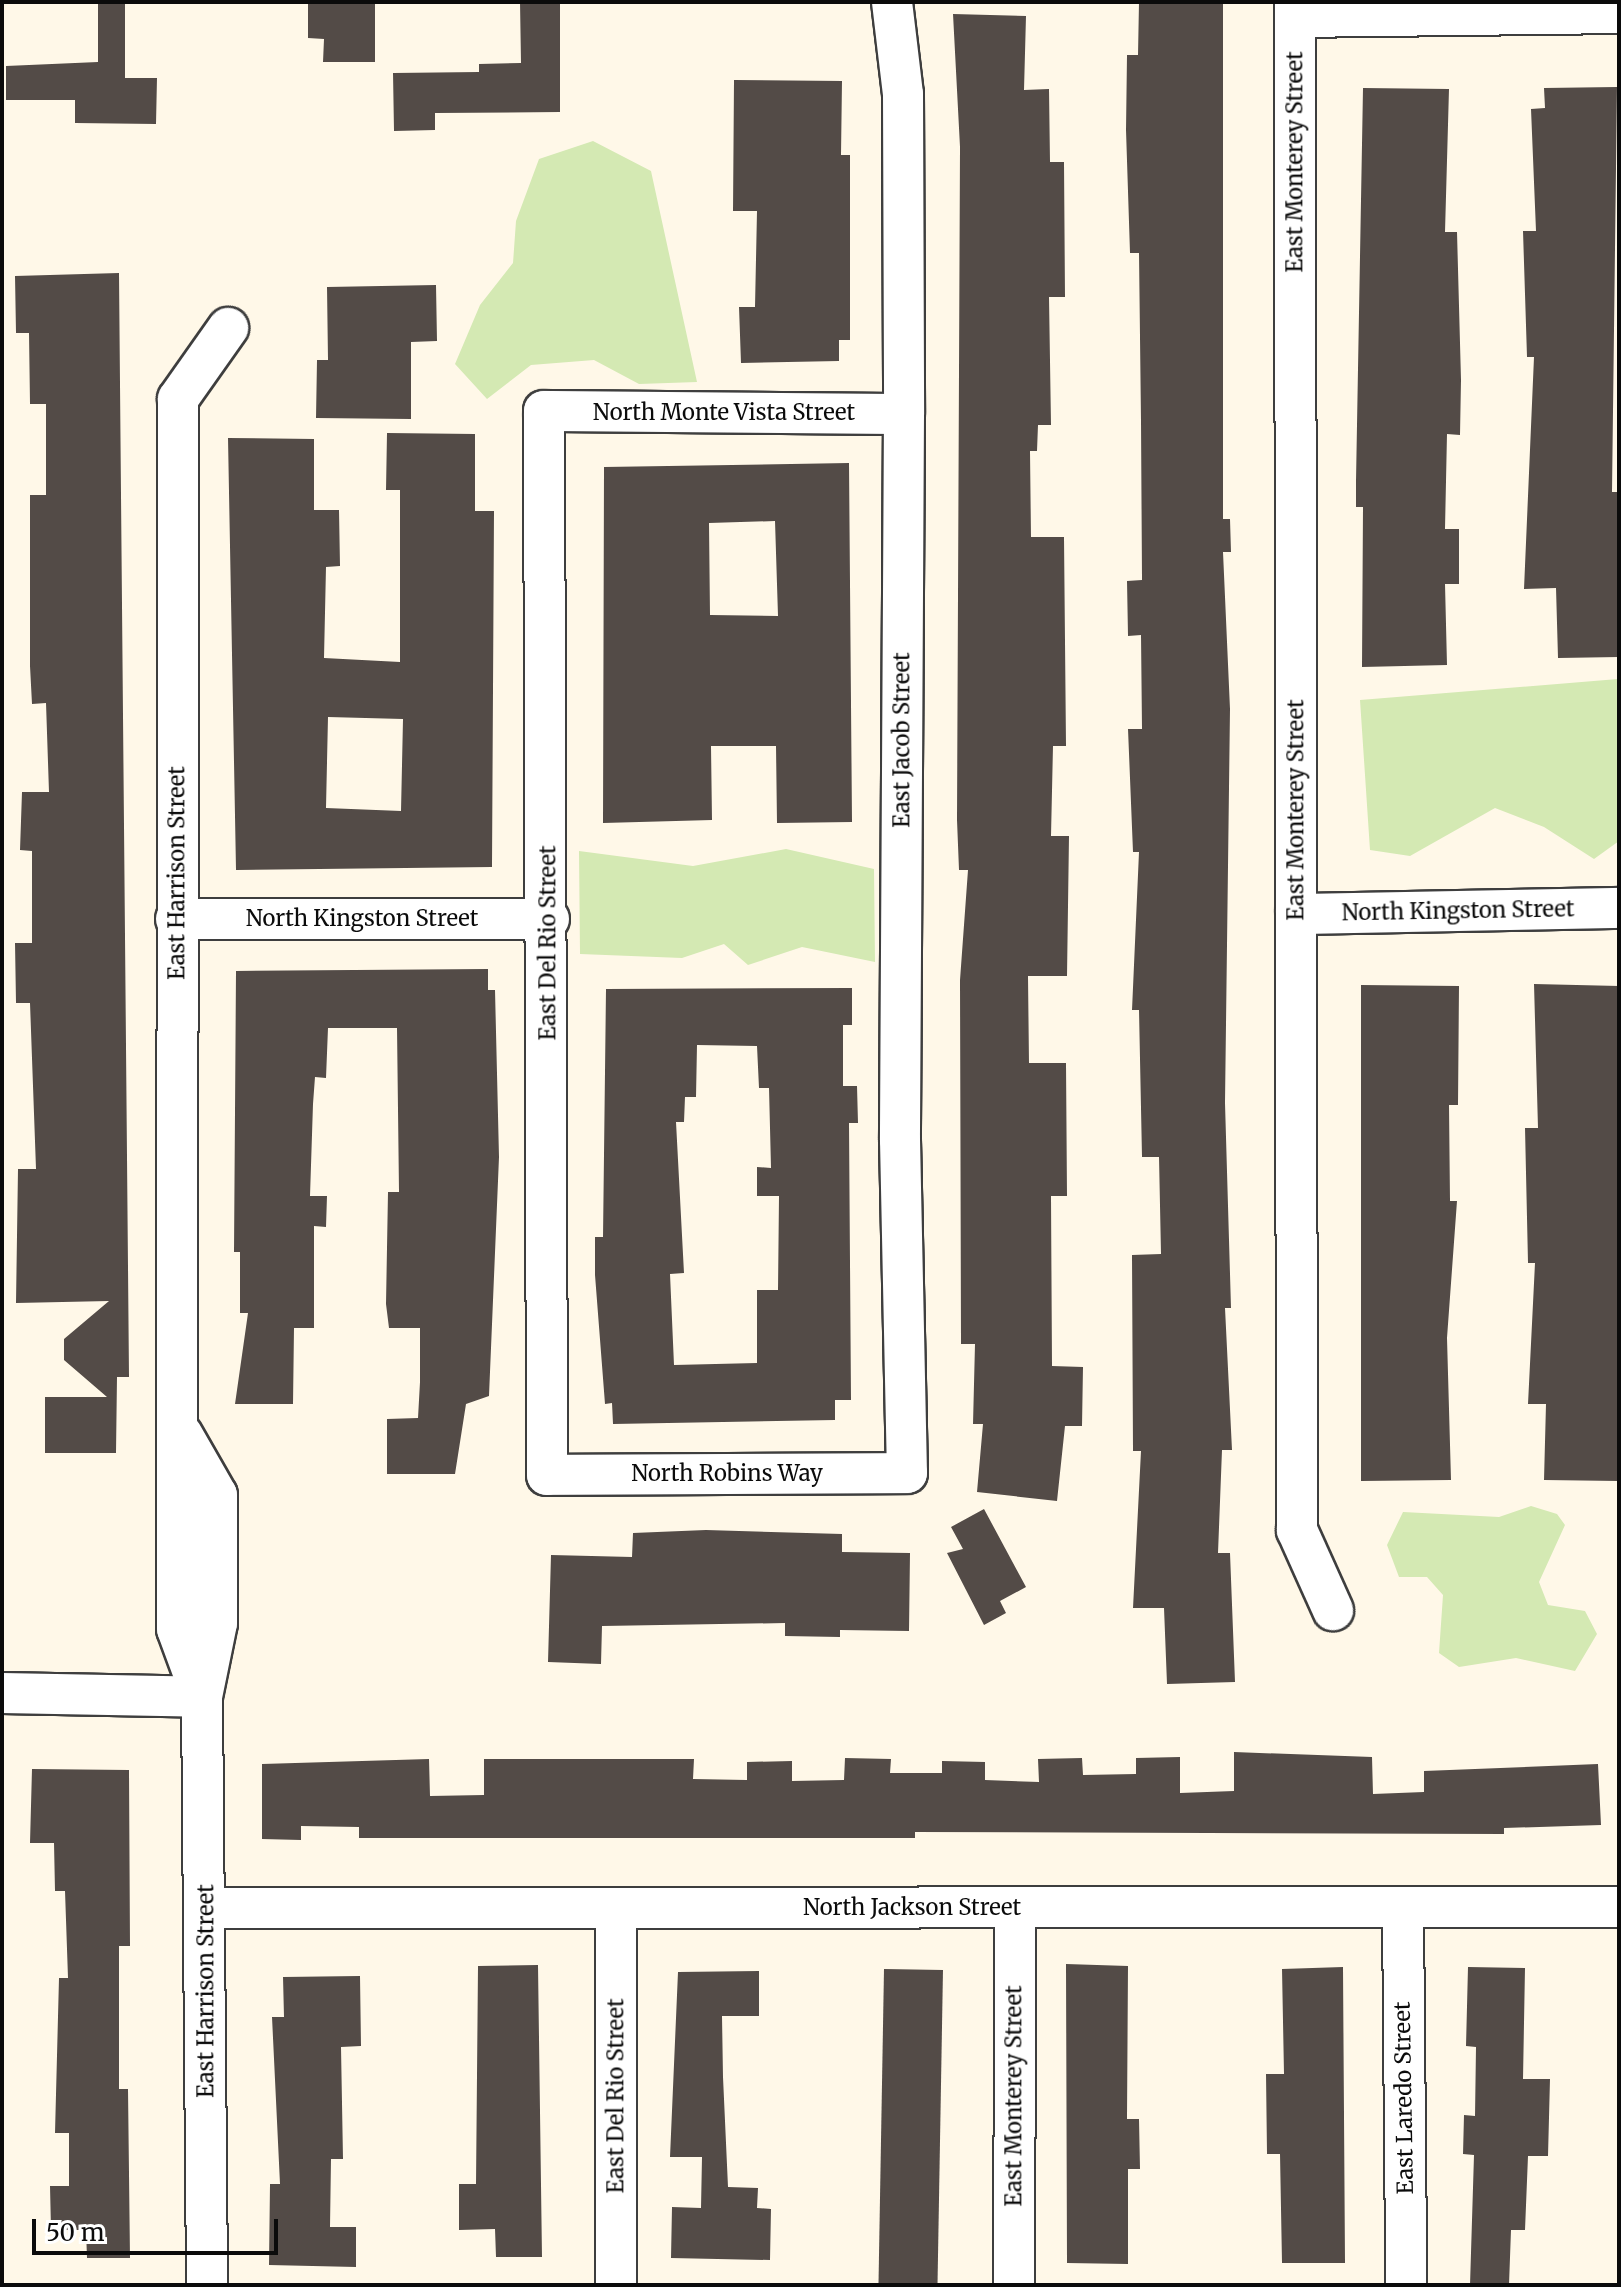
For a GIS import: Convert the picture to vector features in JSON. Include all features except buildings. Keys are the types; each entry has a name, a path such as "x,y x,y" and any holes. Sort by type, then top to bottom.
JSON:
{"street":[{"name":"East Jacob Street","path":"890,4 903,94 907,1473"},
{"path":"1295,10 1619,13"},
{"name":"East Monterey Street","path":"1295,10 1297,1530 1333,1610"},
{"name":"East Harrison Street","path":"207,2285 202,1697 177,1629 182,1434 176,919 178,399 228,328"},
{"name":"North Monte Vista Street","path":"544,411 904,414"},
{"name":"East Del Rio Street","path":"544,411 549,919 547,1475"},
{"name":"North Kingston Street","path":"1296,914 1619,908"},
{"name":"North Kingston Street","path":"176,919 549,919"},
{"name":"North Robins Way","path":"547,1475 907,1473"},
{"path":"2,1693 202,1697"},
{"name":"North Jackson Street","path":"206,1908 1403,1910 1619,1907"},
{"name":"East Del Rio Street","path":"616,1908 616,2285"},
{"name":"East Monterey Street","path":"1014,2285 1015,1908"},
{"name":"East Laredo Street","path":"1403,1910 1406,2285"}],"green space":[{"path":"593,141 651,171 697,382 639,384 594,360 531,365 487,399 455,364 480,305 513,263 516,221 539,159"},
{"path":"1618,679 1619,841 1594,859 1544,827 1495,808 1410,856 1370,850 1360,700"},
{"path":"786,849 874,869 875,962 802,947 748,965 724,944 682,958 580,954 579,851 693,866"},
{"path":"1531,1506 1557,1514 1565,1525 1539,1582 1548,1605 1585,1611 1597,1634 1575,1671 1516,1658 1459,1667 1439,1653 1443,1595 1427,1577 1399,1577 1387,1545 1403,1512 1499,1517"}]}
